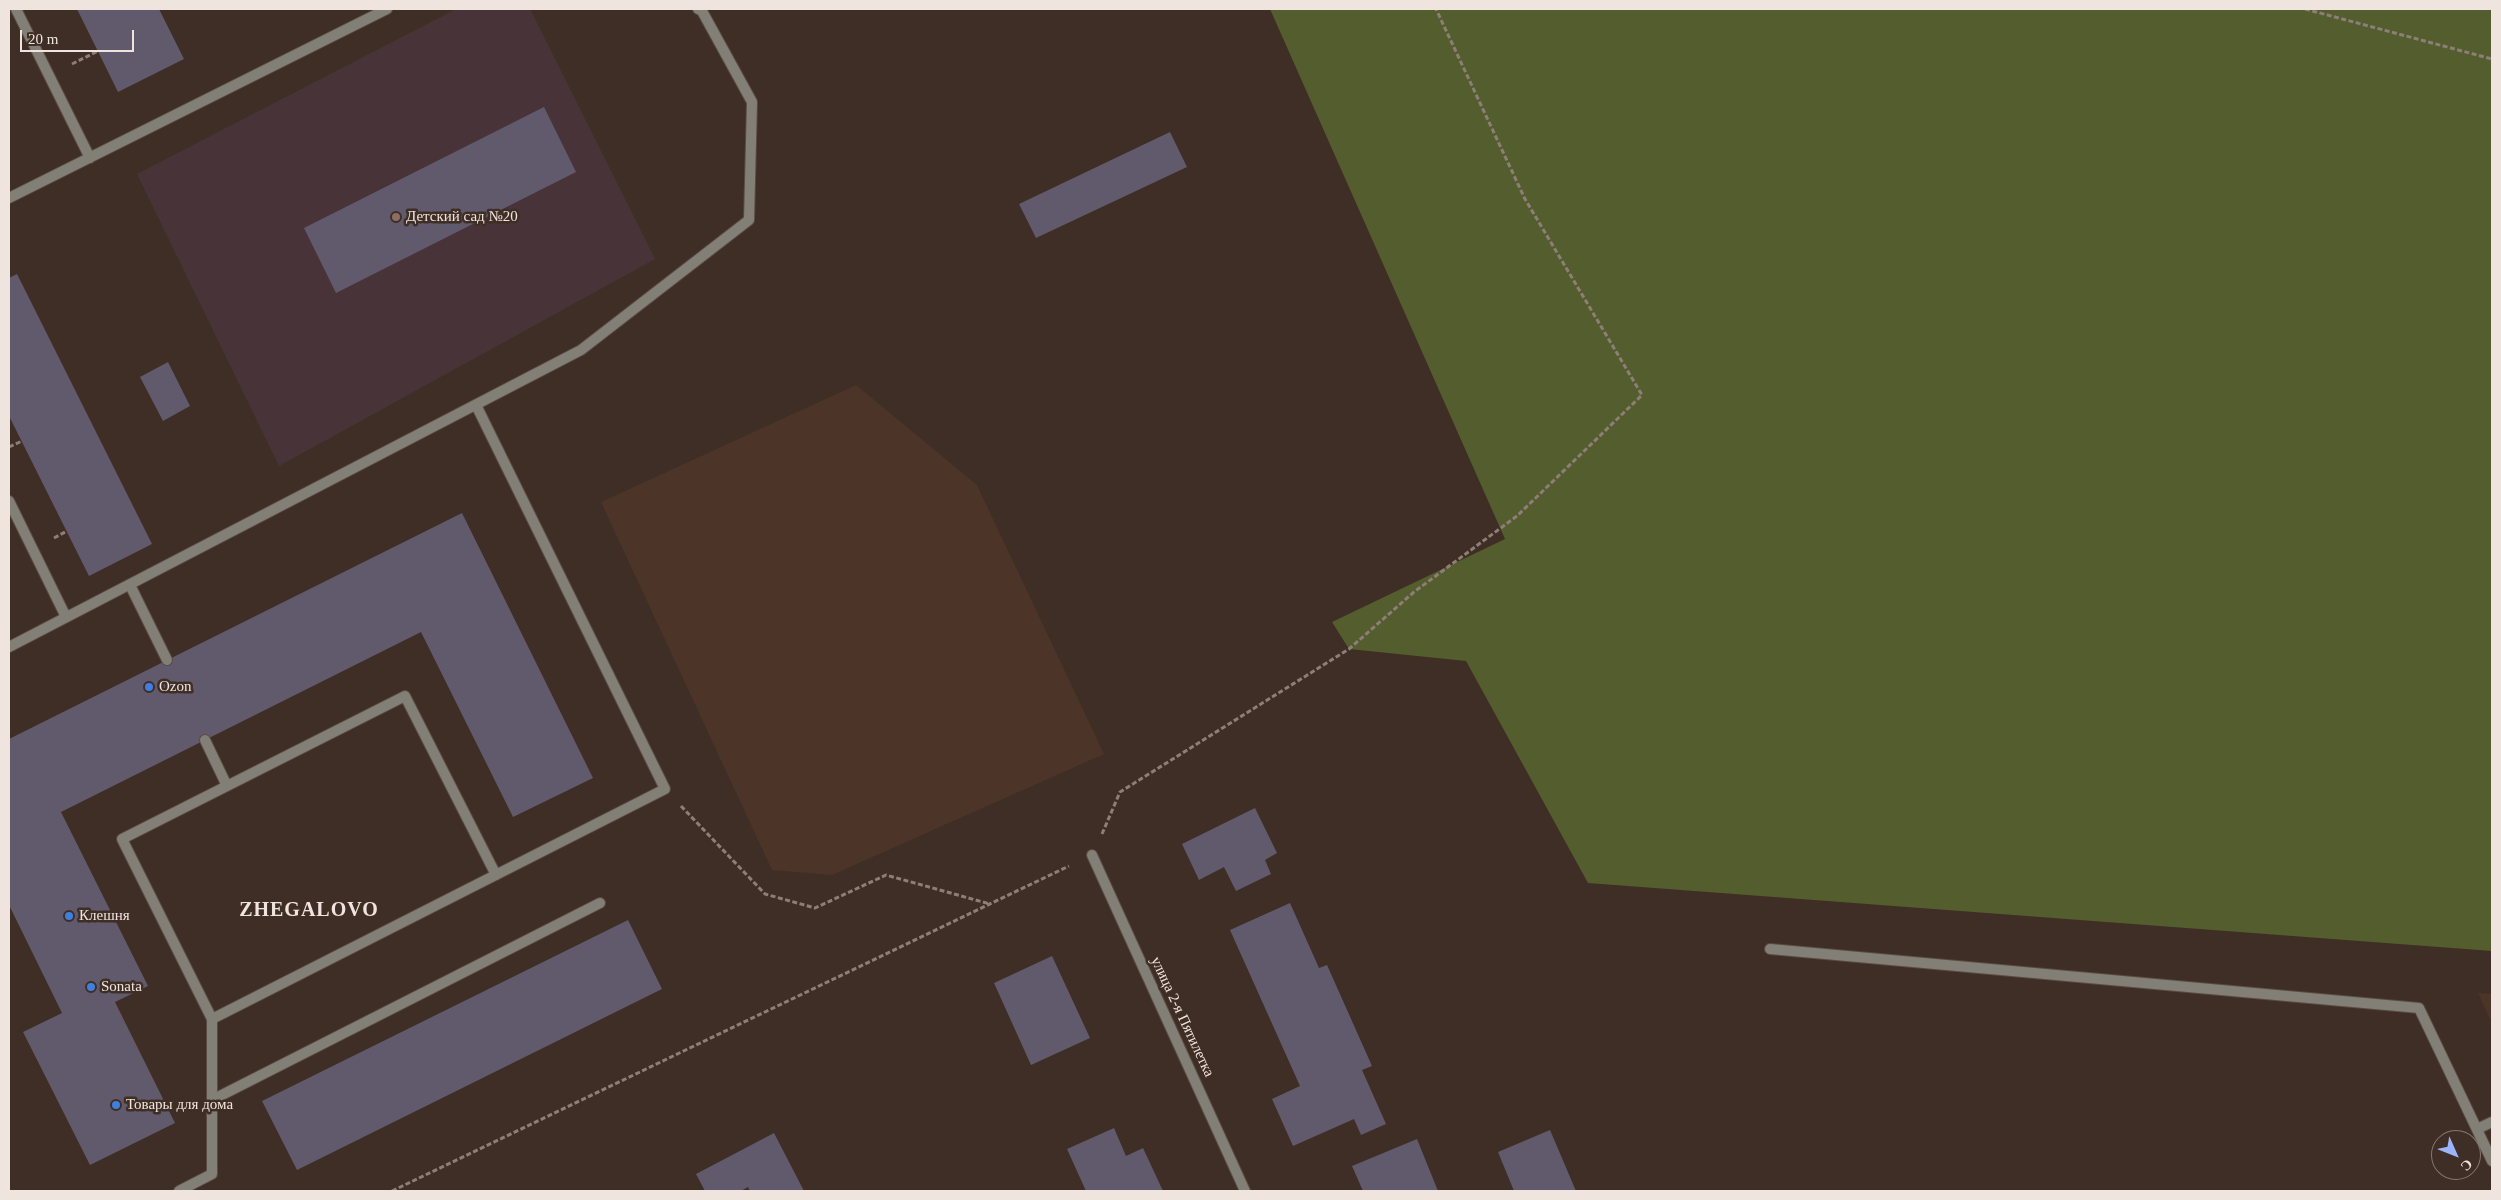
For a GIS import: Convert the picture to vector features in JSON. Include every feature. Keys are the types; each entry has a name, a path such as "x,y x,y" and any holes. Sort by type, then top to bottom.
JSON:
{"street":[{"path":"16,9 90,158"},
{"path":"9,198 387,9"},
{"path":"9,647 581,350 749,220 752,102 702,11 698,9"},
{"path":"212,1019 665,789 476,405"},
{"path":"9,501 66,617"},
{"path":"130,585 166,660"},
{"path":"179,1191 212,1174 212,1019 122,839 405,696 496,875"},
{"path":"205,740 227,786"},
{"name":"улица 2-я Пятилетка","path":"1092,855 1245,1191"},
{"path":"212,1100 600,903"},
{"path":"1770,949 2419,1008 2492,1161"},
{"path":"2477,1129 2492,1122"}],"path":[{"path":"392,1191 1092,855 1120,792 1349,649 1414,592 1517,516 1642,395 1525,199 1436,9"},
{"path":"2305,9 2492,59"},
{"path":"9,447 22,441"},
{"path":"665,789 765,894 815,908 886,875 990,904"}],"shaded area":[{"name":"Детский сад №20","path":"456,9 530,9 655,259 279,466 137,174"},
{"path":"856,385 977,485 1104,754 832,875 772,870 601,502"},
{"path":"2478,993 2492,994 2492,1023"}],"green space":[{"path":"1270,9 2492,9 2492,951 1588,883 1466,661 1349,649 1332,622 1505,539"}],"building":[{"path":"77,9 159,9 184,59 118,92"},
{"path":"544,107 576,172 336,293 304,228"},
{"path":"1170,132 1187,167 1036,238 1019,204"},
{"path":"17,274 152,544 89,576 9,416 9,278"},
{"path":"168,362 190,406 163,421 140,377"},
{"path":"462,513 593,778 513,817 421,632 61,812 148,986 115,1002 175,1123 90,1165 23,1032 62,1013 9,905 9,739"},
{"path":"1255,808 1277,853 1265,860 1271,874 1236,891 1224,867 1199,880 1182,844"},
{"path":"1290,903 1319,968 1327,965 1372,1066 1362,1070 1386,1124 1361,1135 1354,1119 1293,1146 1272,1099 1300,1086 1230,930"},
{"path":"628,920 662,989 297,1170 262,1101"},
{"path":"1052,956 1090,1038 1031,1065 994,983"},
{"path":"1114,1128 1126,1156 1143,1148 1163,1191 1086,1191 1067,1149"},
{"path":"1550,1130 1576,1191 1514,1191 1498,1152"},
{"path":"774,1133 804,1191 750,1191 748,1187 741,1191 705,1191 696,1174"},
{"path":"1417,1139 1438,1191 1363,1191 1352,1166"}],"place":[{"name":"Детский сад №20","path":"396,217"},
{"name":"Ozon","path":"149,687"},
{"name":"Клешня","path":"69,916"},
{"name":"Sonata","path":"91,987"},
{"name":"Товары для дома","path":"116,1105"}],"district":[{"name":"ZHEGALOVO","path":"309,911"}]}
